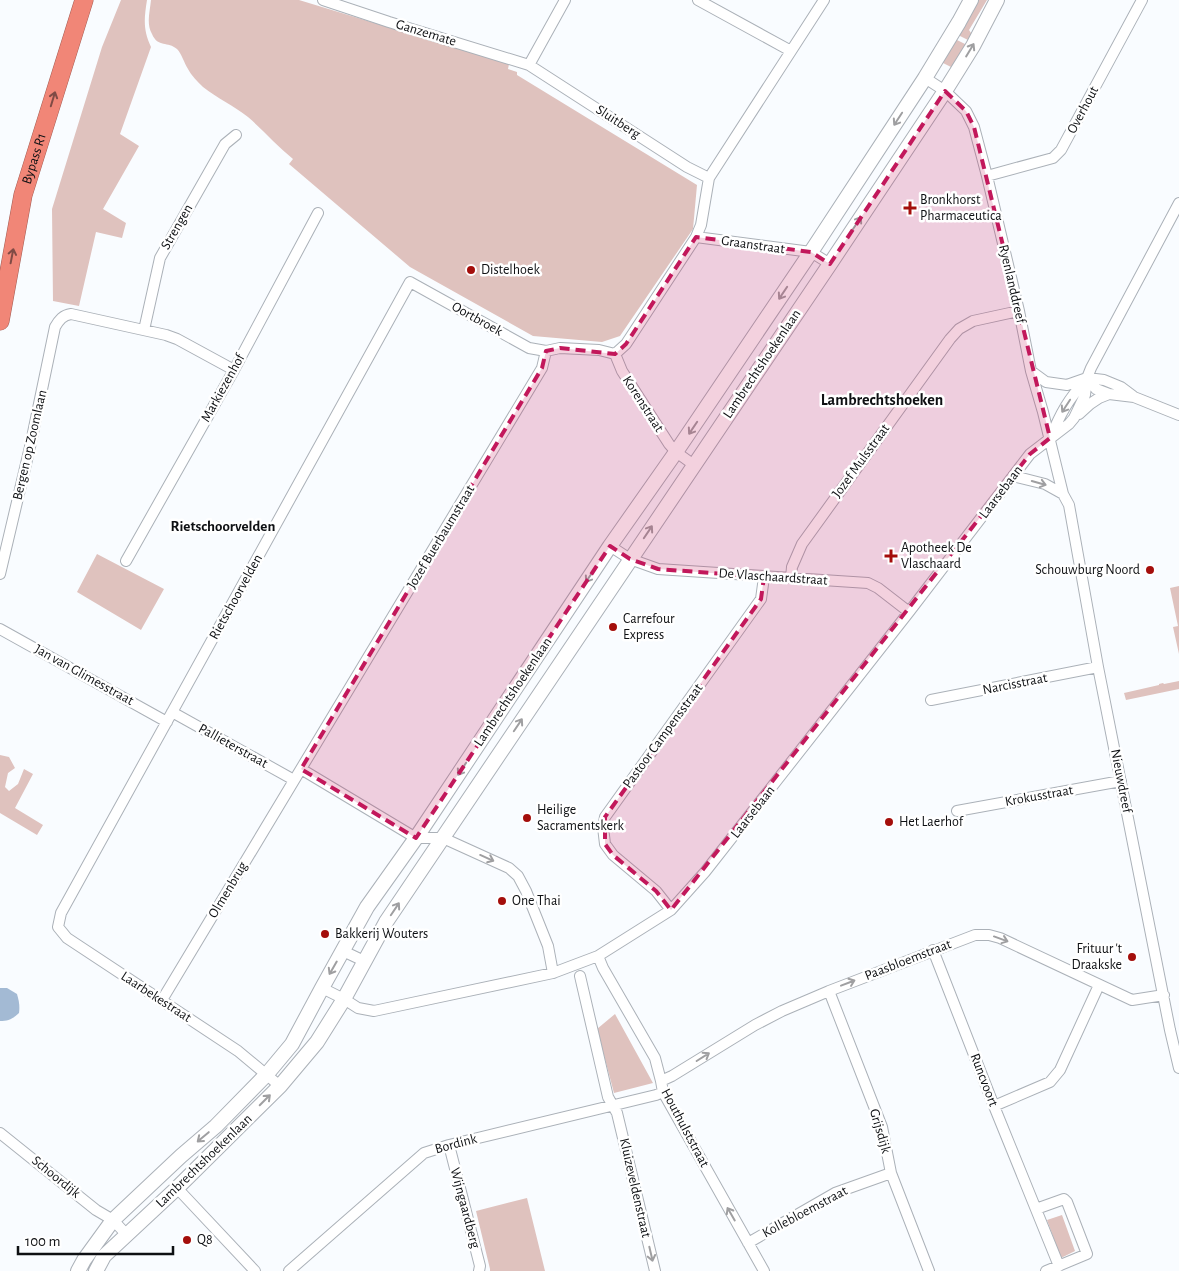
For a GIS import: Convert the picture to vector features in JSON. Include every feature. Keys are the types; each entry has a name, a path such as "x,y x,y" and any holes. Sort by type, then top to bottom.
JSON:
{"highway":[{"name":"Bypass R1","path":"0,321 24,195 84,0"}],"street":[{"name":"Ganzemate","path":"322,0 529,65"},
{"path":"529,65 565,0"},
{"path":"698,0 791,51"},
{"path":"546,351 560,348 599,350 615,354 626,344 696,237 701,225 709,178 824,0"},
{"name":"Lambrechtshoekenlaan","path":"78,1271 113,1220 216,1126 267,1074 292,1044 367,908 416,838 610,546 811,252 925,78 971,0"},
{"name":"Lambrechtshoekenlaan","path":"96,1271 104,1256 177,1188 280,1086 316,1042 344,999 386,922 945,91 973,46 997,0"},
{"name":"Overhout","path":"987,176 1053,158 1061,150 1142,0"},
{"name":"Sluitberg","path":"529,65 688,167 709,178"},
{"path":"925,78 945,91"},
{"name":"Ryenlanddreef","path":"945,91 966,111 974,127 1019,311 1031,371 1050,438"},
{"name":"Strengen","path":"144,330 160,258 225,144 236,135"},
{"name":"Laarsebaan","path":"344,999 358,1008 374,1011 553,973 598,956 671,910 705,872 1030,454 1074,418 1085,396 1087,378 1091,368 1179,203"},
{"name":"Markiezenhof","path":"126,561 234,370 318,213"},
{"name":"Graanstraat","path":"696,237 811,252"},
{"path":"811,252 830,264"},
{"name":"Oortbroek","path":"410,282 529,348 546,351"},
{"name":"Rietschoorvelden","path":"61,913 410,282"},
{"name":"Jozef Mulsstraat","path":"790,578 792,567 802,544 950,338 959,329 973,321 1019,311"},
{"name":"Bergen op Zoomlaan","path":"0,574 55,327 61,318 71,314 144,330"},
{"path":"144,330 178,339 234,370"},
{"name":"Jozef Buerbaumstraat","path":"294,780 542,368 546,351"},
{"name":"Korenstraat","path":"615,354 622,371 668,444 676,452"},
{"path":"1031,371 1046,382 1067,385 1087,378 1104,380 1121,387 1134,397"},
{"path":"1087,378 1096,389 1109,394 1134,397 1179,415"},
{"name":"Laarsebaan","path":"1050,438 1060,416 1087,378"},
{"path":"1074,418 1090,404 1109,394"},
{"name":"Nieuwdreef","path":"1050,438 1063,494 1069,505 1098,667 1179,1068"},
{"path":"676,452 694,464"},
{"path":"1014,476 1045,484 1063,494"},
{"path":"610,546 630,559"},
{"name":"De Vlaschaardstraat","path":"630,559 658,569 868,583 878,588 909,612"},
{"name":"Pastoor Campensstraat","path":"671,910 656,890 613,855 605,844 603,828 605,817 761,600 764,577"},
{"name":"Jan van Glimesstraat","path":"0,629 167,722"},
{"name":"Narcisstraat","path":"932,700 1098,667"},
{"name":"Pallieterstraat","path":"172,712 294,780"},
{"path":"301,769 416,838 443,838 509,868 518,876 526,891 548,946 553,973"},
{"name":"Olmenbrug","path":"162,1000 294,780"},
{"name":"Krokusstraat","path":"957,811 1121,781"},
{"name":"Laarbekestraat","path":"61,913 58,927 67,938 238,1051 267,1074"},
{"name":"Paasbloemstraat","path":"661,1081 755,1025 798,1003 975,935 989,935 1000,938 1132,1000 1164,995"},
{"name":"Runcvoort","path":"933,950 1059,1266"},
{"path":"343,951 364,961"},
{"name":"Houthulststraat","path":"598,956 655,1058 662,1092 764,1271"},
{"path":"580,976 608,1097 613,1105"},
{"path":"994,1106 1052,1080 1060,1070 1099,985"},
{"path":"322,988 344,999"},
{"name":"Grijsdijk","path":"829,991 882,1127 891,1173 929,1271"},
{"path":"267,1074 280,1086"},
{"name":"Bordink","path":"289,1271 424,1153 449,1145 662,1092"},
{"name":"Kluizeveldenstraat","path":"613,1105 617,1113 655,1271"},
{"name":"Schoordijk","path":"0,1133 96,1210 113,1220"},
{"name":"Wijngaardberg","path":"449,1145 480,1266 479,1271"},
{"name":"Kollebloemstraat","path":"748,1243 835,1193 891,1173"},
{"path":"177,1188 255,1271"},
{"path":"1036,1209 1064,1199 1087,1254 1046,1271"},
{"path":"113,1220 126,1234"}],"highlighted area":[{"path":"945,91 966,111 974,127 1050,438 1030,454 671,910 656,891 613,855 605,844 605,817 761,599 764,577 658,569 630,559 610,546 416,838 301,769 542,368 546,351 560,348 615,354 626,344 696,237 811,252 830,264"}],"shaded area":[{"path":"121,0 147,0 145,24 151,47 120,134 139,146 103,209 126,223 122,238 96,232 79,306 53,301 52,209 102,47"},
{"path":"151,0 299,0 509,64 508,69 517,72 517,75 697,185 693,229 620,336 602,342 533,336 410,267 289,164 293,159 248,117 199,83 189,71 177,49 160,43 154,38 149,22"},
{"path":"977,0 987,0 969,30 973,36 970,41 958,35"},
{"path":"955,39 967,45 953,68 941,62"},
{"path":"97,554 164,589 141,630 77,592"},
{"path":"1179,586 1179,654 1173,627 1178,626 1170,588"},
{"path":"1179,681 1179,689 1126,700 1124,693"},
{"path":"0,755 9,757 15,768 8,773 5,787 9,791 18,784 24,769 33,774 15,808 43,825 37,835 0,813"},
{"path":"615,1014 653,1083 614,1093 597,1029"},
{"path":"527,1198 545,1271 490,1271 476,1211"},
{"path":"1062,1215 1075,1251 1061,1258 1047,1220"}],"water":[{"path":"0,988 7,988 17,994 19,1001 19,1013 6,1021 0,1021"}],"place":[{"name":"Bronkhorst Pharmaceutica","path":"910,208"},
{"name":"Distelhoek","path":"471,270"},
{"name":"Apotheek De Vlaschaard","path":"891,556"},
{"name":"Schouwburg Noord","path":"1150,570"},
{"name":"Carrefour Express","path":"613,627"},
{"name":"Heilige Sacramentskerk","path":"527,818"},
{"name":"Het Laerhof","path":"889,822"},
{"name":"One Thai","path":"502,901"},
{"name":"Bakkerij Wouters","path":"325,934"},
{"name":"Frituur 't Draakske","path":"1132,957"},
{"name":"Q8","path":"187,1240"}],"district":[{"name":"Lambrechtshoeken","path":"882,400"},
{"name":"Rietschoorvelden","path":"223,526"}]}
